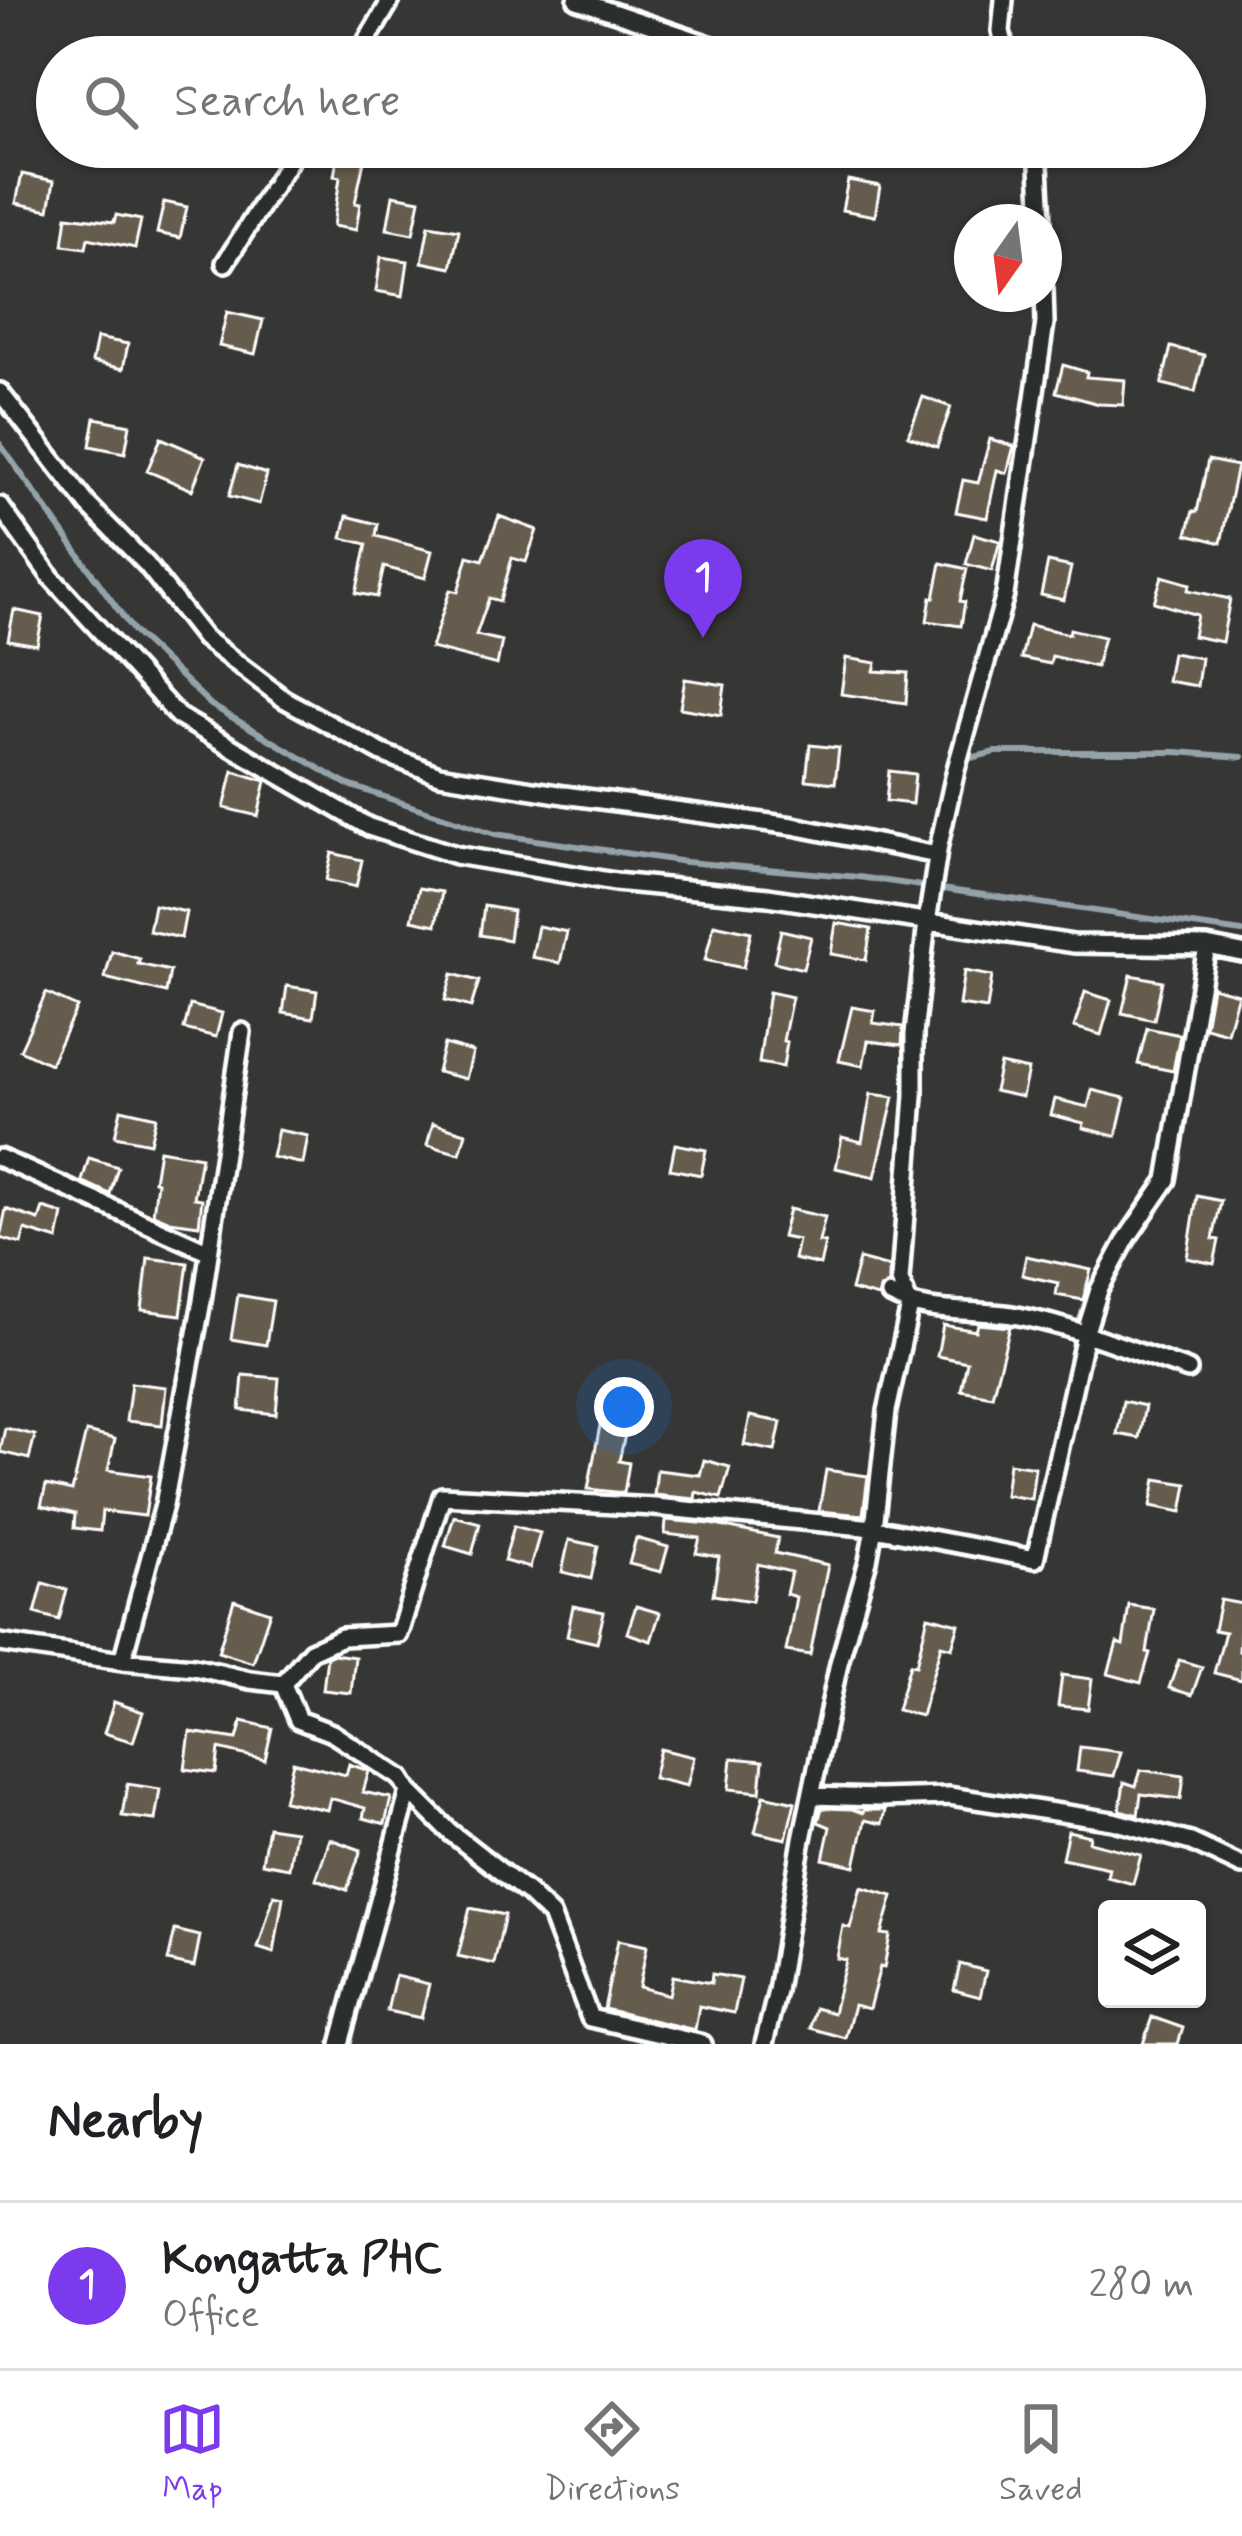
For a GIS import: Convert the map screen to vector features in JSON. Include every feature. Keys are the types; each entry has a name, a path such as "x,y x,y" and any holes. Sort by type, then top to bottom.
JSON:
{"street":[{"path":"370,36 392,0"},
{"path":"577,0 684,36"},
{"path":"1002,36 1004,0"},
{"path":"226,263 285,168"},
{"path":"1039,168 1041,204"},
{"path":"764,2044 839,1663 868,1561 887,1411 910,1306 900,1280 914,1034 928,913 956,769 1005,595 1045,312"},
{"path":"0,392 88,505 147,565 204,638 284,699 382,753 439,775 793,826 937,855"},
{"path":"0,506 51,577 178,716 369,827 456,855 615,882 928,913 1073,944 1207,946 1242,953"},
{"path":"283,1684 310,1651 341,1636 399,1634 442,1496 656,1507 874,1528 1035,1559 1099,1290 1167,1180 1207,946"},
{"path":"122,1661 164,1505 202,1301 242,1032"},
{"path":"0,1158 207,1251"},
{"path":"890,1295 910,1306 1017,1316 1188,1370"},
{"path":"0,1643 194,1667 283,1684"},
{"path":"283,1684 298,1720 332,1733 401,1778 450,1832 550,1915 590,2018 703,2044"},
{"path":"340,2044 409,1791"},
{"path":"811,1796 950,1796 1113,1821 1191,1842 1242,1866"}],"building":[{"path":"335,168 363,168 355,203 360,204 356,230 333,226 340,177 334,176"},
{"path":"22,174 54,181 49,210 16,203"},
{"path":"848,180 880,186 875,216 842,210"},
{"path":"393,195 420,200 413,234 387,229"},
{"path":"164,202 187,207 180,238 157,233"},
{"path":"116,215 141,220 135,248 88,238 86,248 63,245 67,216 114,222"},
{"path":"429,225 459,230 451,268 422,262"},
{"path":"381,257 408,261 403,296 376,291"},
{"path":"227,312 263,320 255,354 219,346"},
{"path":"97,338 128,344 123,369 92,362"},
{"path":"1171,347 1204,355 1195,392 1162,384"},
{"path":"1063,365 1087,372 1086,377 1125,380 1123,405 1056,392"},
{"path":"923,397 951,407 937,447 908,436"},
{"path":"95,418 130,425 125,453 90,446"},
{"path":"161,438 205,457 192,490 147,471"},
{"path":"990,439 1014,446 1007,473 997,470 987,518 956,512 963,480 978,483"},
{"path":"1208,460 1237,466 1221,543 1187,534 1193,511 1197,512"},
{"path":"238,465 267,474 259,504 229,496"},
{"path":"347,516 378,524 376,536 432,551 425,578 384,567 377,597 356,593 367,544 342,538"},
{"path":"499,516 537,530 526,562 512,558 500,601 489,598 476,635 502,641 497,665 431,648 450,590 458,592 468,556 483,560"},
{"path":"974,534 1000,541 992,571 966,564"},
{"path":"1048,562 1071,567 1064,600 1041,595"},
{"path":"941,563 967,569 960,601 965,602 961,626 927,621"},
{"path":"1162,576 1190,584 1188,590 1230,599 1222,642 1193,636 1197,615 1154,602"},
{"path":"14,610 43,616 37,645 8,640"},
{"path":"1029,625 1104,637 1096,667 1052,656 1050,664 1021,658"},
{"path":"1172,653 1201,658 1197,686 1167,681"},
{"path":"846,658 876,663 874,671 908,673 906,703 841,694"},
{"path":"685,679 725,685 721,715 680,708"},
{"path":"810,745 839,748 835,783 806,780"},
{"path":"233,771 266,781 258,816 224,808"},
{"path":"889,771 915,774 912,804 886,801"},
{"path":"332,853 362,860 356,887 326,880"},
{"path":"419,888 442,892 436,925 412,920"},
{"path":"154,905 186,912 181,938 149,931"},
{"path":"484,906 513,911 509,940 480,935"},
{"path":"836,923 871,929 866,960 831,954"},
{"path":"714,924 751,932 743,968 705,960"},
{"path":"538,926 567,932 560,963 532,957"},
{"path":"781,930 811,937 803,969 774,962"},
{"path":"112,951 140,959 138,964 170,971 166,993 105,978"},
{"path":"964,971 992,976 987,1009 959,1005"},
{"path":"452,974 479,981 471,1007 445,1000"},
{"path":"1131,975 1162,981 1154,1020 1122,1013"},
{"path":"287,986 317,991 313,1018 283,1013"},
{"path":"1212,987 1238,994 1227,1033 1205,1027"},
{"path":"769,992 792,997 783,1067 759,1063"},
{"path":"1085,992 1111,1000 1101,1035 1074,1027"},
{"path":"46,993 77,1007 50,1064 20,1050"},
{"path":"190,1005 222,1013 216,1037 184,1029"},
{"path":"852,1007 875,1011 873,1023 903,1027 902,1045 868,1041 863,1066 839,1061"},
{"path":"1147,1028 1180,1035 1173,1071 1138,1064"},
{"path":"444,1044 473,1052 466,1079 437,1072"},
{"path":"1000,1064 1028,1070 1022,1097 994,1091"},
{"path":"1092,1090 1125,1098 1116,1136 1051,1115 1055,1099 1088,1107"},
{"path":"871,1094 894,1097 875,1177 836,1168 842,1137 862,1142"},
{"path":"121,1109 156,1117 150,1143 115,1136"},
{"path":"433,1123 466,1133 460,1154 427,1145"},
{"path":"278,1130 308,1136 303,1164 272,1157"},
{"path":"675,1144 706,1150 701,1175 670,1169"},
{"path":"159,1150 201,1157 194,1198 202,1199 199,1225 153,1214"},
{"path":"89,1158 118,1167 110,1194 82,1181"},
{"path":"1197,1196 1221,1201 1213,1239 1219,1240 1214,1264 1187,1258"},
{"path":"43,1208 63,1214 58,1240 25,1230 21,1244 0,1238 6,1209 39,1220"},
{"path":"789,1209 825,1217 820,1265 794,1259 798,1240 782,1237"},
{"path":"1026,1256 1091,1270 1083,1300 1056,1295 1058,1283 1022,1275"},
{"path":"148,1258 188,1263 181,1315 142,1310"},
{"path":"859,1259 889,1267 889,1283 878,1297 851,1290"},
{"path":"238,1295 273,1301 266,1345 231,1339"},
{"path":"978,1324 1010,1327 992,1396 961,1390 967,1362 937,1356 943,1325 976,1331"},
{"path":"243,1375 279,1378 276,1414 240,1410"},
{"path":"131,1383 166,1387 162,1425 126,1421"},
{"path":"1123,1401 1145,1406 1139,1438 1117,1434"},
{"path":"750,1416 781,1422 775,1451 744,1445"},
{"path":"601,1420 627,1426 619,1461 629,1463 624,1493 588,1489"},
{"path":"5,1428 35,1435 29,1459 0,1452"},
{"path":"86,1432 115,1439 108,1470 151,1476 145,1516 102,1511 100,1531 74,1528 75,1514 41,1506 46,1485 72,1491"},
{"path":"704,1460 730,1467 721,1498 696,1492 695,1499 654,1495 657,1470 700,1475"},
{"path":"1009,1463 1035,1467 1031,1499 1005,1495"},
{"path":"826,1470 868,1476 863,1515 819,1511"},
{"path":"1156,1479 1187,1484 1182,1512 1151,1506"},
{"path":"454,1516 480,1523 472,1554 445,1546"},
{"path":"666,1520 778,1538 775,1553 828,1565 810,1655 786,1651 796,1597 786,1594 791,1572 758,1564 752,1601 713,1595 719,1557 696,1553 700,1538 665,1534"},
{"path":"514,1526 540,1533 530,1568 504,1561"},
{"path":"636,1538 668,1547 661,1572 629,1564"},
{"path":"569,1540 598,1546 591,1579 562,1572"},
{"path":"43,1583 67,1590 59,1620 35,1613"},
{"path":"234,1600 270,1612 253,1663 218,1652"},
{"path":"1220,1600 1242,1604 1242,1680 1214,1673 1225,1632 1214,1630"},
{"path":"1129,1605 1154,1609 1150,1653 1141,1683 1108,1674 1117,1643 1123,1645"},
{"path":"573,1606 604,1612 597,1643 567,1636"},
{"path":"636,1606 660,1613 651,1641 627,1633"},
{"path":"928,1616 959,1624 952,1648 941,1645 921,1716 897,1710 910,1664 916,1665"},
{"path":"327,1657 355,1657 351,1693 323,1690"},
{"path":"1179,1660 1202,1667 1192,1695 1169,1688"},
{"path":"1062,1675 1092,1679 1088,1709 1058,1706"},
{"path":"114,1702 143,1712 133,1742 104,1733"},
{"path":"242,1721 272,1728 265,1760 219,1749 216,1773 185,1769 190,1732 237,1739"},
{"path":"1080,1747 1121,1752 1114,1776 1077,1771"},
{"path":"660,1749 694,1757 687,1786 653,1778"},
{"path":"732,1758 763,1761 760,1792 729,1789"},
{"path":"293,1762 346,1775 349,1764 369,1771 363,1792 391,1798 385,1824 363,1818 365,1808 330,1798 327,1810 284,1801"},
{"path":"1141,1770 1184,1776 1181,1799 1141,1794 1138,1815 1120,1810 1124,1782 1136,1786"},
{"path":"127,1784 160,1789 155,1820 122,1816"},
{"path":"764,1795 795,1802 786,1839 755,1832"},
{"path":"822,1808 863,1813 885,1810 882,1824 865,1820 855,1866 823,1859 830,1827 818,1822"},
{"path":"268,1827 295,1831 289,1868 262,1863"},
{"path":"1068,1831 1090,1836 1089,1842 1141,1855 1133,1884 1107,1877 1109,1868 1062,1858"},
{"path":"330,1839 361,1850 347,1890 316,1879"},
{"path":"861,1887 893,1896 882,1934 890,1935 869,2009 854,2005 845,2038 810,2028 815,2008 833,2013 846,1960 837,1958 843,1926 850,1928"},
{"path":"274,1895 283,1897 274,1953 258,1948"},
{"path":"470,1908 505,1915 494,1964 458,1956"},
{"path":"175,1930 200,1936 194,1967 168,1961"},
{"path":"618,1940 647,1946 639,1987 669,1995 673,1976 711,1983 712,1974 741,1979 734,2013 699,2006 695,2030 604,2009"},
{"path":"960,1964 986,1971 980,1997 954,1990"},
{"path":"395,1976 429,1984 421,2018 387,2011"},
{"path":"1152,2017 1183,2028 1178,2044 1143,2044"}],"waterway":[{"path":"0,444 134,632 211,705 346,784 495,834 686,862 859,877 1242,932"},
{"path":"971,758 995,752 1176,752 1242,757"}],"place":[{"name":"Kongatta PHC","path":"703,638"}]}
